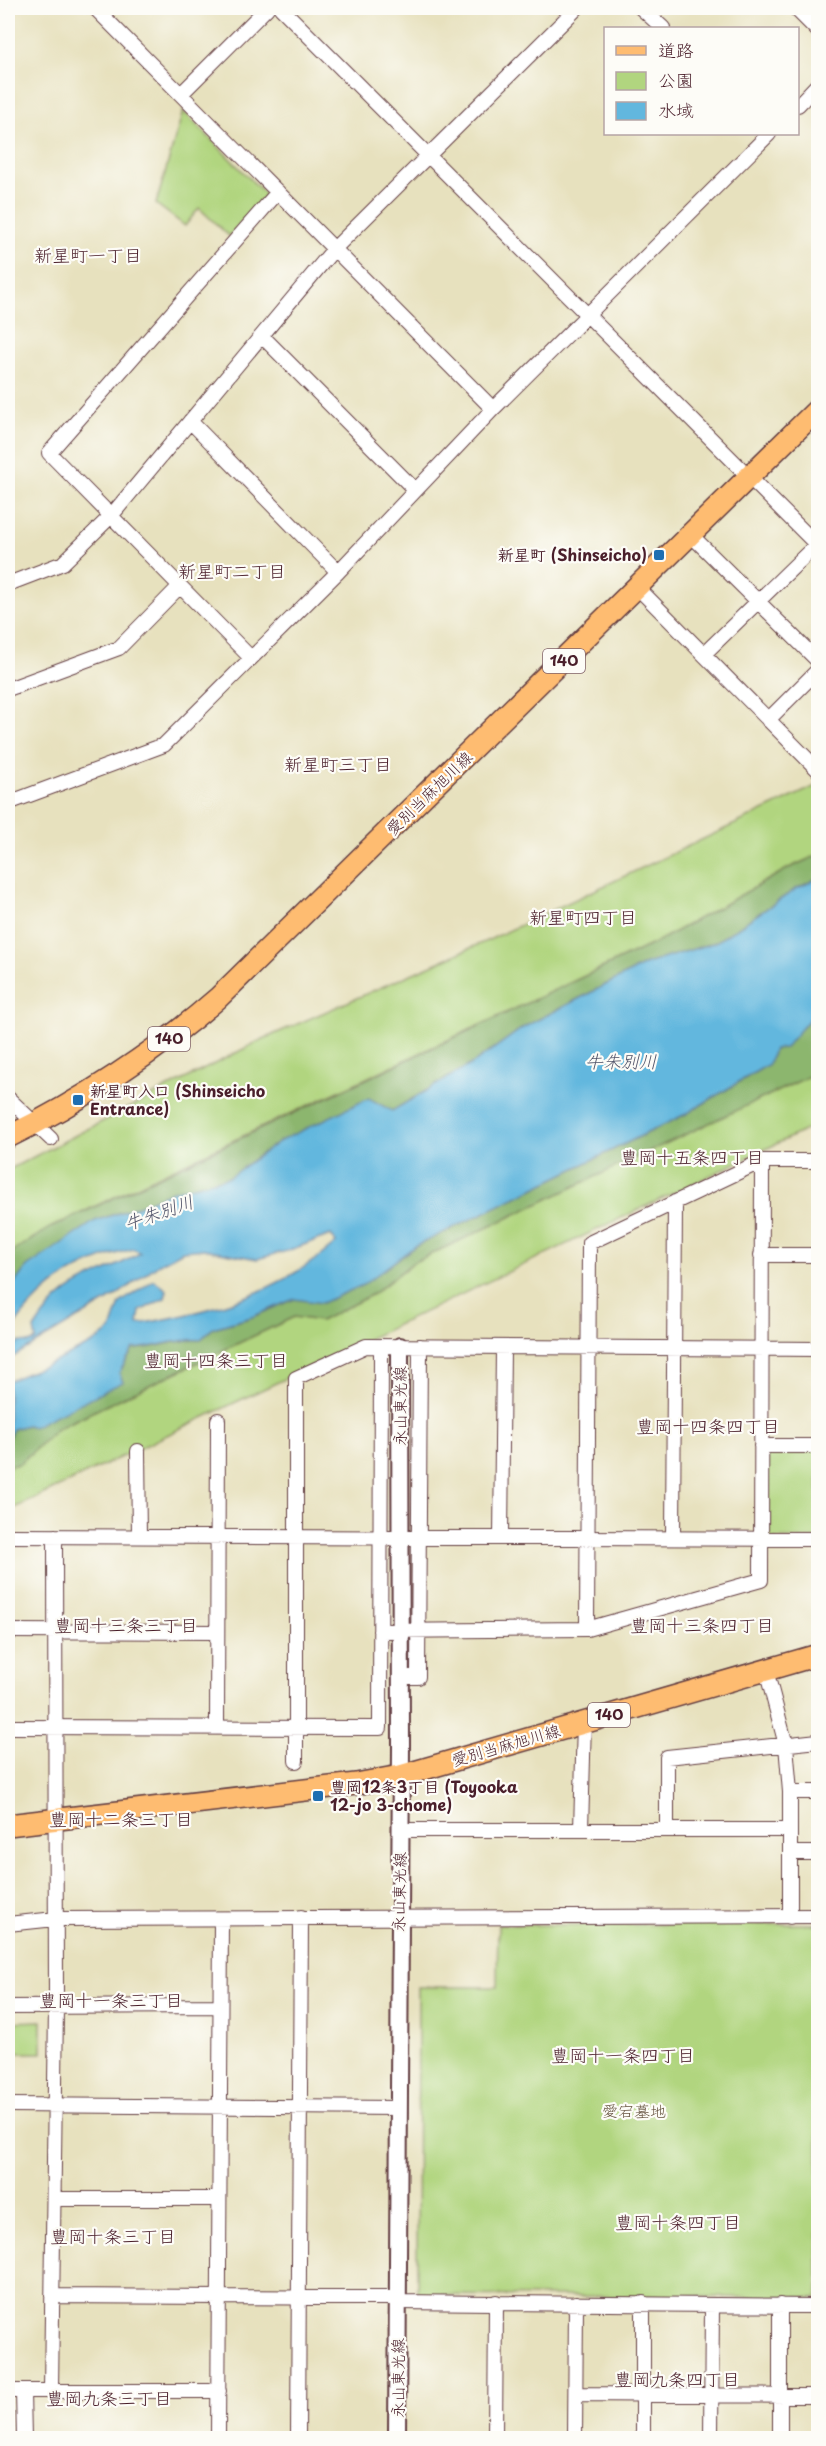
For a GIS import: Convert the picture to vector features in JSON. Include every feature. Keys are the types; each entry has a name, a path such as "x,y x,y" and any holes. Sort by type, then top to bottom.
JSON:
{"main road":[{"name":"愛別当麻旭川線","path":"8,1137 34,1124 161,1045 218,998 819,409"},
{"name":"愛別当麻旭川線","path":"8,1825 356,1784 400,1776 819,1655"}],"street":[{"path":"95,8 493,409"},
{"path":"181,94 267,8"},
{"path":"281,8 818,545 704,654"},
{"path":"8,584 63,563 111,516 334,249 577,8"},
{"path":"641,8 662,27"},
{"path":"795,8 819,31"},
{"path":"799,104 819,84"},
{"path":"8,803 164,745 338,572 493,409 768,135"},
{"path":"250,657 50,453 278,192"},
{"path":"262,336 415,490"},
{"path":"190,421 338,572"},
{"path":"691,535 819,661"},
{"path":"8,689 119,648 179,587"},
{"path":"638,588 819,770"},
{"path":"768,720 819,669"},
{"path":"8,1098 51,1140"},
{"path":"380,1630 587,1629 761,1580 762,1161"},
{"path":"587,1629 589,1243 762,1161 819,1161"},
{"path":"673,1538 675,1202"},
{"path":"761,1255 819,1256"},
{"path":"296,1761 296,1378 366,1346 819,1349"},
{"path":"8,1727 380,1728 381,1346"},
{"name":"永山東光線","path":"397,2439 400,1346"},
{"path":"400,1677 418,1677 420,1346"},
{"path":"501,1538 503,1348"},
{"path":"217,1727 218,1420"},
{"path":"381,1441 419,1441"},
{"path":"762,1446 819,1446"},
{"path":"138,1451 139,1536"},
{"path":"8,1536 819,1539"},
{"path":"51,2391 56,2007 56,1536"},
{"path":"8,1631 217,1632"},
{"path":"766,1670 786,1745 790,1792 790,1917"},
{"path":"581,1829 584,1722"},
{"path":"667,1828 667,1757 819,1741"},
{"path":"790,1792 819,1792"},
{"path":"400,1830 667,1828 790,1830"},
{"path":"790,1852 819,1853"},
{"path":"8,1924 55,1919 819,1916"},
{"path":"298,2439 301,1917"},
{"path":"218,2439 221,1919"},
{"path":"8,2007 220,2006"},
{"path":"8,2105 398,2108"},
{"path":"54,2199 219,2199"},
{"path":"52,2296 299,2297 819,2306"},
{"path":"495,2439 496,2302"},
{"path":"575,2439 576,2303"},
{"path":"643,2303 643,2439"},
{"path":"711,2439 712,2305"},
{"path":"780,2305 780,2439"},
{"path":"8,2391 219,2391"},
{"path":"23,2391 24,2439"},
{"path":"576,2394 819,2396"}],"green space":[{"path":"183,111 266,195 229,236 199,208 185,226 156,204"},
{"path":"818,785 818,855 791,867 655,943 185,1163 50,1228 8,1254 8,1170 261,1040 491,939"},
{"path":"818,855 818,878 796,889 716,942 646,964 524,1027 475,1062 392,1111 280,1141 229,1177 173,1191 134,1208 95,1221 8,1291 8,1254 50,1228 655,943 791,867"},
{"path":"818,1009 818,1072 414,1262 373,1294 320,1321 294,1317 58,1428 19,1464 8,1466 8,1439 13,1429 27,1425 122,1382 119,1373 133,1349 200,1340 213,1328 252,1317 294,1299 307,1300 387,1267 414,1247 686,1114 769,1064 774,1049 785,1047"},
{"path":"818,1072 818,1124 8,1511 8,1466 19,1464 58,1428 294,1317 320,1321 373,1294 414,1262"},
{"path":"761,1446 818,1446 818,1539 761,1539"},
{"name":"愛宕墓地","path":"818,1924 818,2298 417,2295 418,1987 497,1987 498,1925"},
{"path":"42,2021 42,2053 8,2053 8,2022"}],"water":[{"name":"牛朱別川","path":"818,878 818,1009 785,1048 774,1049 769,1064 686,1114 414,1247 363,1285 322,1303 294,1299 252,1317 213,1328 200,1340 183,1340 133,1349 119,1373 123,1382 33,1427 27,1425 13,1429 8,1439 8,1381 93,1343 111,1330 120,1303 154,1280 167,1290 165,1298 140,1311 138,1324 192,1313 243,1298 291,1275 336,1243 331,1235 257,1259 204,1249 183,1251 159,1264 117,1295 8,1360 8,1352 20,1342 29,1343 36,1340 34,1329 46,1312 69,1290 140,1253 134,1249 114,1254 78,1269 47,1290 33,1303 8,1335 8,1291 27,1267 95,1221 134,1208 173,1191 229,1177 280,1141 369,1098 392,1111 475,1062 524,1027 646,964 716,942 796,889"}],"place":[{"name":"新星町 (Shinseicho)","path":"659,555"},
{"name":"新星町入口 (Shinseicho Entrance)","path":"78,1100"},
{"name":"豊岡12条3丁目 (Toyooka 12-jo 3-chome)","path":"318,1796"}],"district":[{"name":"新星町一丁目","path":"88,256"},
{"name":"新星町二丁目","path":"232,572"},
{"name":"新星町三丁目","path":"338,765"},
{"name":"新星町四丁目","path":"583,918"},
{"name":"豊岡十五条四丁目","path":"692,1158"},
{"name":"豊岡十四条三丁目","path":"216,1361"},
{"name":"豊岡十四条四丁目","path":"708,1427"},
{"name":"豊岡十三条三丁目","path":"126,1626"},
{"name":"豊岡十三条四丁目","path":"702,1626"},
{"name":"豊岡十二条三丁目","path":"121,1820"},
{"name":"豊岡十一条三丁目","path":"111,2001"},
{"name":"豊岡十一条四丁目","path":"623,2056"},
{"name":"豊岡十条四丁目","path":"678,2223"},
{"name":"豊岡十条三丁目","path":"113,2237"},
{"name":"豊岡九条四丁目","path":"677,2380"},
{"name":"豊岡九条三丁目","path":"109,2399"}]}
